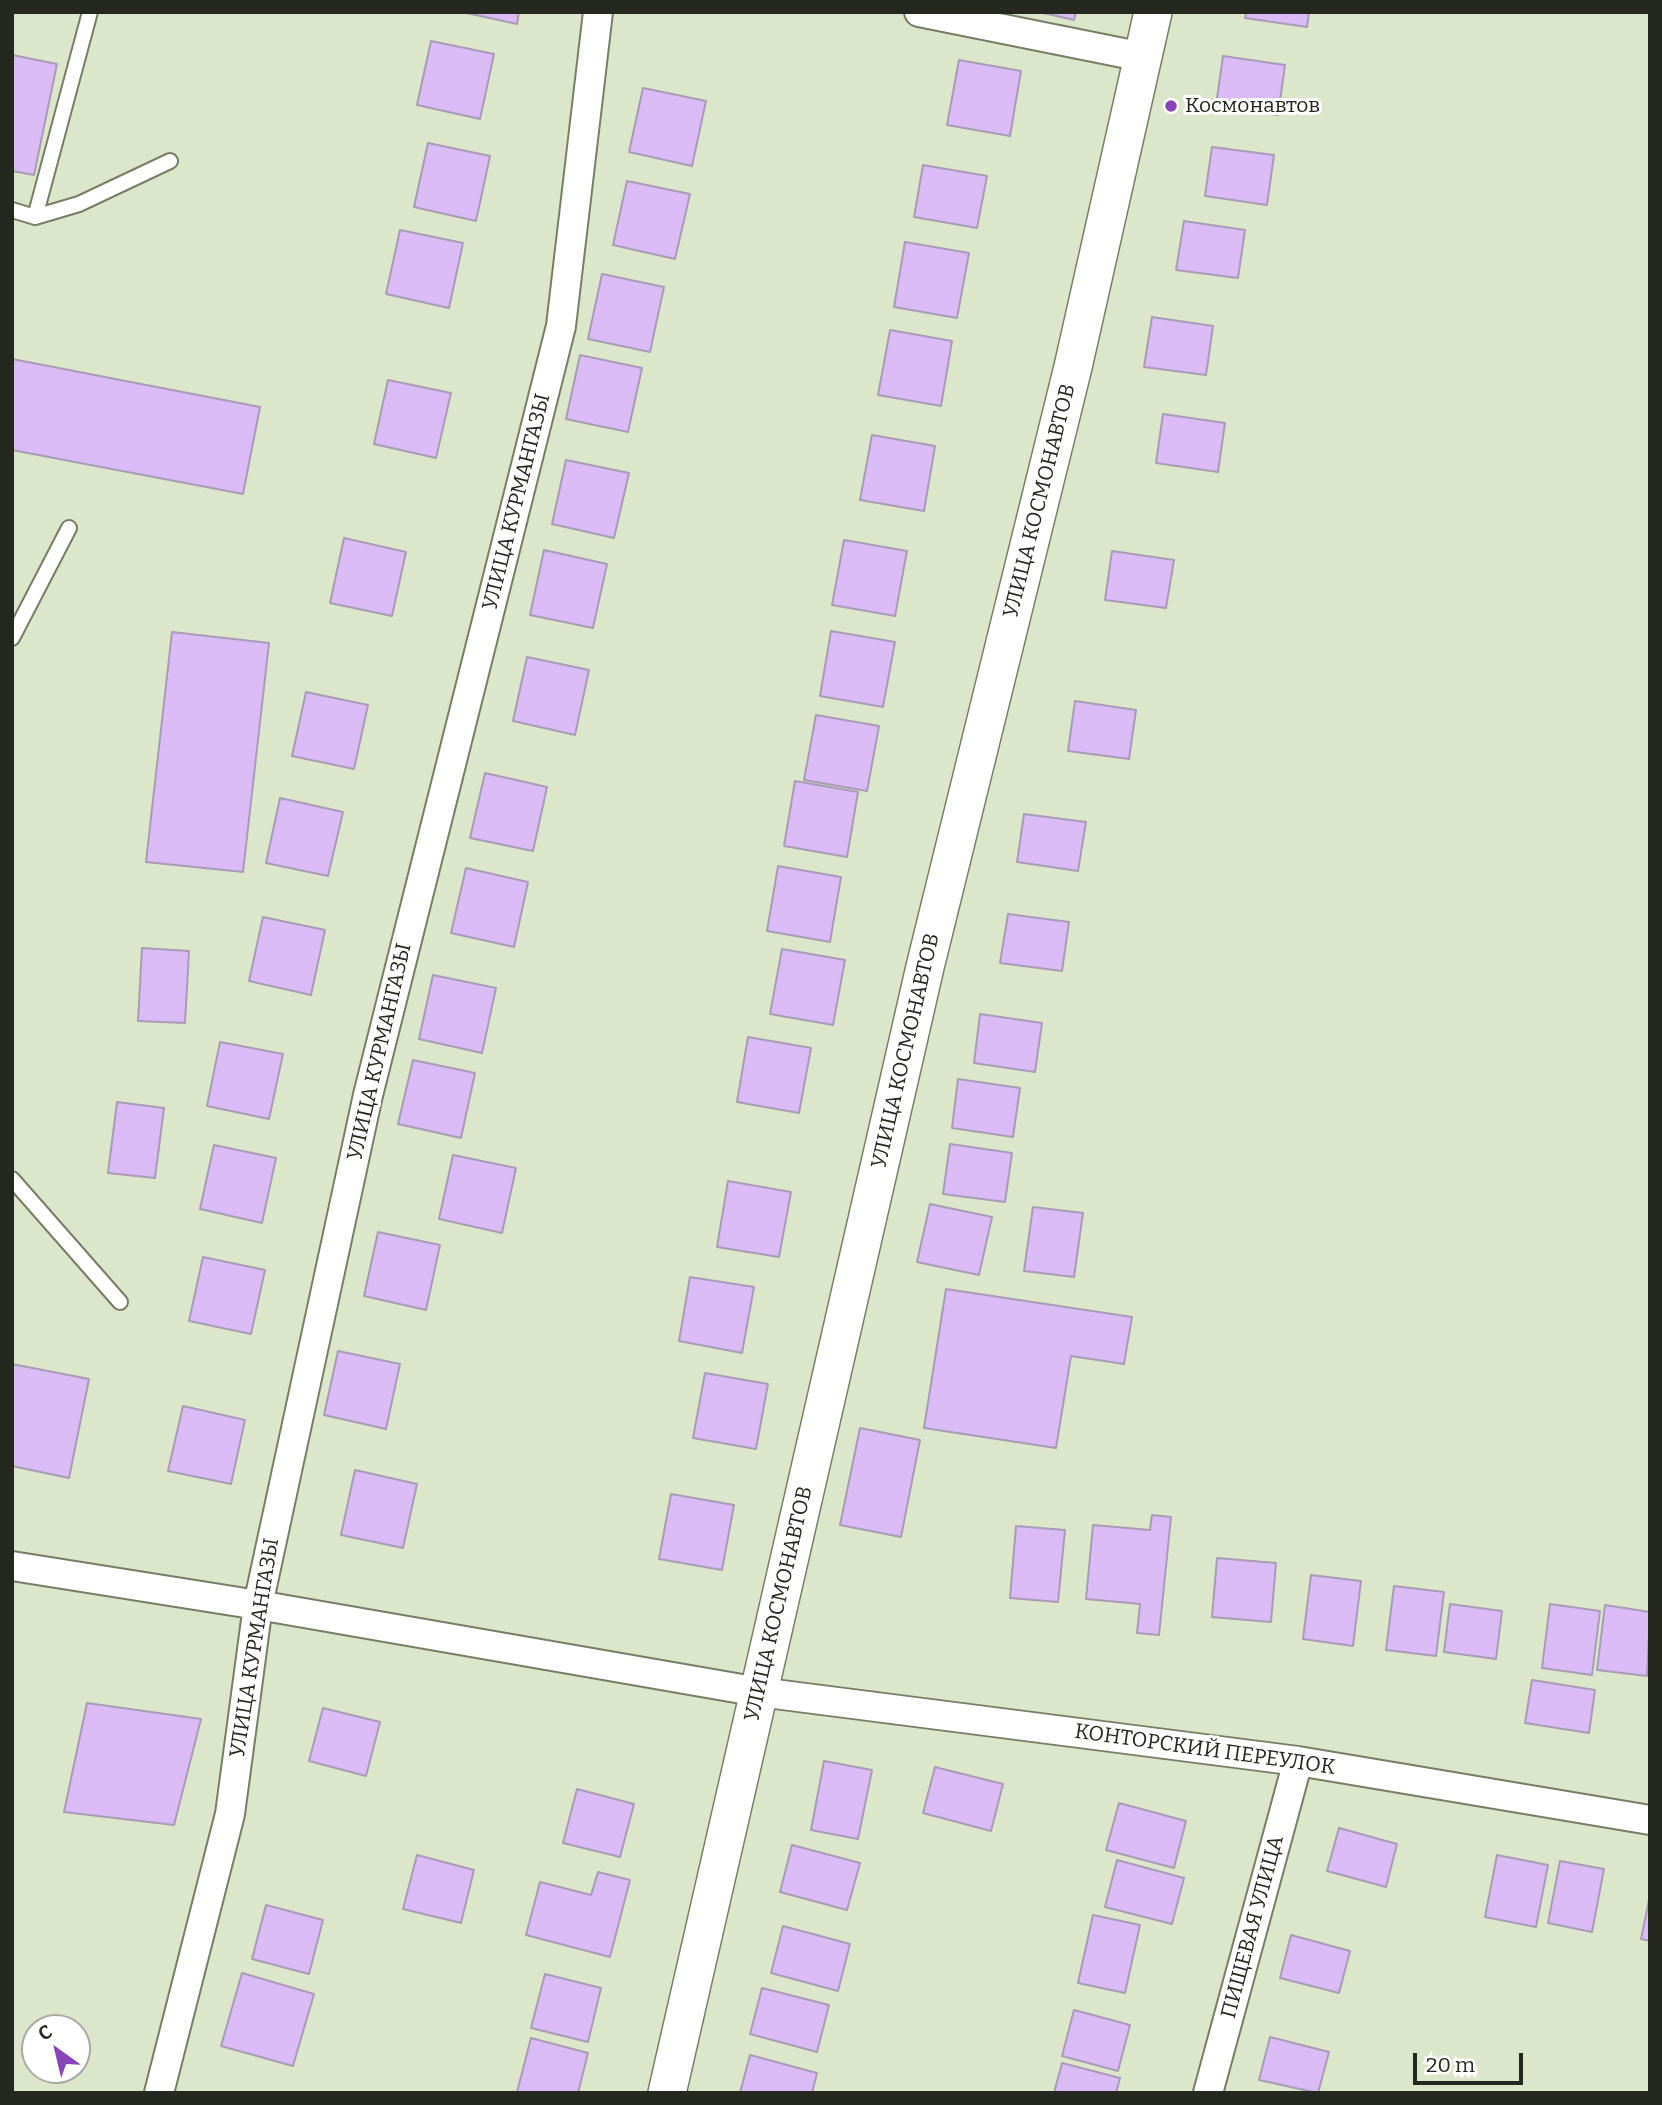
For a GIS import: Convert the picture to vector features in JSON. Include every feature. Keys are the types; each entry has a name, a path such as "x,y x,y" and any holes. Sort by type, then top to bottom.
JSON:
{"street":[{"name":"УЛИЦА КУРМАНГАЗЫ","path":"159,2093 230,1814 258,1605 369,1094 561,326 598,12"},
{"path":"919,12 1143,57"},
{"name":"УЛИЦА КОСМОНАВТОВ","path":"667,2093 925,967 1070,380 1153,12"},
{"name":"КОНТОРСКИЙ ПЕРЕУЛОК","path":"12,1566 258,1605 758,1692 1298,1761 1650,1820"},
{"name":"ПИЩЕВАЯ УЛИЦА","path":"1208,2093 1298,1761"}],"lane":[{"path":"35,218 90,12"},
{"path":"12,209 35,218 79,204 170,161"},
{"path":"12,638 69,528"},
{"path":"12,1179 120,1303"}],"building":[{"path":"462,12 519,12 517,24"},
{"path":"1039,12 1076,12 1074,20"},
{"path":"1246,12 1309,12 1307,27 1245,18"},
{"path":"431,41 494,54 480,119 417,105"},
{"path":"12,55 57,64 34,175 12,171"},
{"path":"1223,56 1285,65 1278,115 1216,106"},
{"path":"959,60 1021,71 1010,136 947,125"},
{"path":"643,88 706,101 692,166 629,152"},
{"path":"428,143 490,156 476,221 414,207"},
{"path":"1212,147 1274,155 1267,205 1205,196"},
{"path":"923,165 987,176 977,228 914,217"},
{"path":"627,181 690,194 675,259 613,245"},
{"path":"1184,221 1245,230 1238,278 1176,270"},
{"path":"400,230 463,243 449,308 386,294"},
{"path":"905,242 969,253 957,318 894,307"},
{"path":"602,274 664,287 650,352 588,339"},
{"path":"1152,317 1213,326 1206,375 1144,367"},
{"path":"890,330 952,341 941,406 878,395"},
{"path":"580,355 642,368 628,432 566,419"},
{"path":"12,359 260,407 243,494 12,450"},
{"path":"388,380 451,393 436,458 374,444"},
{"path":"1163,414 1225,423 1218,472 1156,463"},
{"path":"872,435 935,446 924,511 860,500"},
{"path":"566,460 629,473 614,538 552,524"},
{"path":"344,538 406,552 392,616 330,603"},
{"path":"844,540 907,551 895,616 832,605"},
{"path":"544,550 607,564 593,628 530,615"},
{"path":"1112,551 1174,560 1166,608 1105,600"},
{"path":"831,631 895,642 883,707 820,696"},
{"path":"172,632 269,643 243,872 146,862"},
{"path":"527,657 589,670 575,735 513,721"},
{"path":"306,692 368,705 354,769 292,756"},
{"path":"1075,701 1136,710 1129,759 1068,751"},
{"path":"816,715 879,726 867,791 804,780"},
{"path":"485,773 547,787 533,851 470,838"},
{"path":"795,781 858,792 847,857 784,846"},
{"path":"280,798 343,812 328,876 266,863"},
{"path":"1024,814 1086,822 1078,871 1017,862"},
{"path":"778,866 841,877 830,942 767,931"},
{"path":"466,868 528,882 514,947 451,933"},
{"path":"1008,914 1069,922 1062,971 1000,963"},
{"path":"263,917 325,930 311,995 249,981"},
{"path":"142,948 189,951 185,1023 138,1021"},
{"path":"782,949 845,960 833,1025 770,1014"},
{"path":"433,975 496,988 482,1053 419,1039"},
{"path":"980,1014 1042,1023 1035,1072 974,1063"},
{"path":"748,1037 811,1048 799,1113 737,1102"},
{"path":"220,1042 283,1054 269,1119 207,1106"},
{"path":"413,1060 475,1073 461,1138 398,1124"},
{"path":"958,1079 1020,1088 1013,1137 952,1128"},
{"path":"117,1102 164,1108 155,1178 108,1173"},
{"path":"950,1144 1012,1153 1005,1202 943,1194"},
{"path":"214,1145 276,1158 262,1223 200,1209"},
{"path":"453,1155 516,1168 502,1233 439,1219"},
{"path":"728,1181 791,1192 779,1257 717,1247"},
{"path":"930,1204 992,1217 979,1275 917,1262"},
{"path":"1033,1207 1083,1213 1074,1277 1024,1271"},
{"path":"378,1232 440,1245 426,1310 364,1296"},
{"path":"203,1257 265,1270 251,1334 189,1321"},
{"path":"690,1277 754,1287 742,1353 679,1341"},
{"path":"946,1289 1132,1317 1124,1364 1071,1356 1056,1448 924,1428"},
{"path":"338,1351 400,1364 386,1429 324,1415"},
{"path":"12,1364 89,1379 69,1478 12,1466"},
{"path":"705,1373 768,1384 756,1449 693,1438"},
{"path":"183,1406 245,1420 231,1484 168,1471"},
{"path":"860,1428 920,1440 901,1537 840,1525"},
{"path":"355,1470 417,1484 403,1548 341,1535"},
{"path":"671,1494 734,1505 722,1570 659,1559"},
{"path":"1152,1515 1171,1517 1159,1635 1137,1633 1140,1604 1086,1599 1093,1525 1150,1530"},
{"path":"1016,1526 1065,1530 1058,1602 1010,1598"},
{"path":"1217,1558 1276,1563 1271,1622 1212,1617"},
{"path":"1311,1575 1361,1581 1353,1646 1303,1639"},
{"path":"1394,1586 1444,1592 1436,1656 1386,1650"},
{"path":"1450,1604 1502,1611 1496,1659 1444,1652"},
{"path":"1550,1604 1600,1611 1592,1675 1542,1668"},
{"path":"1605,1605 1650,1612 1647,1676 1597,1670"},
{"path":"1532,1680 1595,1690 1589,1733 1525,1723"},
{"path":"87,1703 201,1719 174,1825 64,1812"},
{"path":"323,1708 380,1722 366,1776 309,1761"},
{"path":"824,1761 872,1770 858,1839 811,1830"},
{"path":"935,1767 1003,1784 991,1831 923,1813"},
{"path":"577,1789 634,1804 620,1857 563,1843"},
{"path":"1119,1803 1186,1821 1174,1868 1106,1850"},
{"path":"1339,1828 1397,1844 1386,1887 1327,1871"},
{"path":"792,1845 860,1863 847,1910 780,1892"},
{"path":"417,1855 474,1870 461,1923 403,1909"},
{"path":"1497,1855 1548,1865 1536,1927 1485,1917"},
{"path":"1117,1860 1184,1878 1172,1924 1105,1907"},
{"path":"1560,1861 1604,1869 1592,1932 1548,1923"},
{"path":"598,1872 630,1880 610,1957 526,1935 540,1882 591,1895"},
{"path":"1650,1895 1650,1941 1641,1939"},
{"path":"266,1905 323,1920 309,1974 252,1959"},
{"path":"1093,1915 1140,1925 1125,1993 1078,1983"},
{"path":"783,1926 850,1944 838,1991 771,1973"},
{"path":"1291,1935 1350,1951 1339,1993 1280,1978"},
{"path":"242,1973 314,1994 293,2066 221,2046"},
{"path":"545,1974 601,1988 588,2042 531,2028"},
{"path":"762,1988 829,2005 817,2052 750,2034"},
{"path":"1074,2010 1130,2025 1118,2071 1062,2056"},
{"path":"1270,2037 1329,2052 1318,2093 1259,2080"},
{"path":"531,2038 588,2053 578,2093 517,2092"},
{"path":"750,2055 817,2073 812,2093 740,2093"},
{"path":"1062,2063 1120,2078 1116,2093 1054,2093"}],"place":[{"name":"Космонавтов","path":"1171,106"}]}
